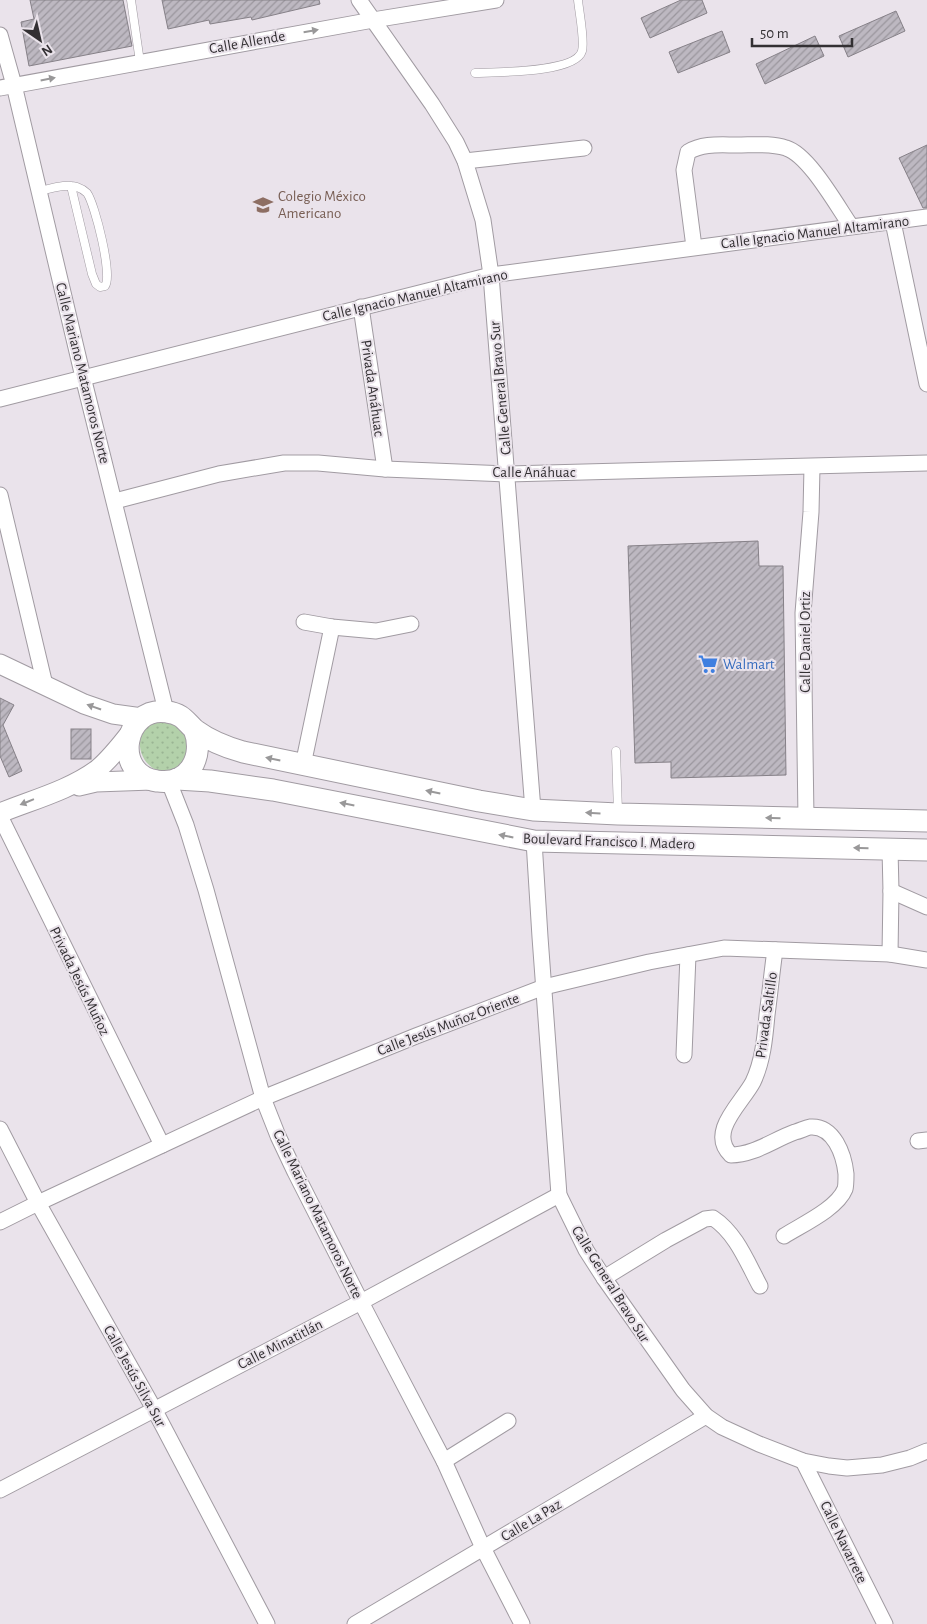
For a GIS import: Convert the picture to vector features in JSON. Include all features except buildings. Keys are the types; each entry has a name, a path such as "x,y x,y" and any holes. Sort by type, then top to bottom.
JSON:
{"main road":[{"path":"166,711 182,716 194,729 199,745 195,762 184,775 166,780 137,771 129,757 128,740 136,725 149,714 166,711"},
{"name":"Boulevard Francisco I. Madero","path":"194,729 220,746 479,801 533,810 927,822"},
{"name":"Boulevard Francisco I. Madero","path":"166,780 210,781 273,790 534,841 927,850"}],"street":[{"name":"Calle General Bravo Sur","path":"359,0 432,104 456,142 465,161 482,220 491,275 533,810"},
{"name":"Calle Allende","path":"7,87 373,20 496,0"},
{"name":"Calle Mariano Matamoros Norte","path":"0,35 7,87 39,190 83,377 166,711"},
{"path":"694,247 684,170 685,161 688,152 695,148 706,146 770,145 789,148 817,175 851,226"},
{"path":"465,161 584,148"},
{"name":"Calle Ignacio Manuel Altamirano","path":"0,398 491,275 927,217"},
{"path":"893,222 927,384"},
{"name":"Privada Anáhuac","path":"361,307 385,469"},
{"name":"Calle Anáhuac","path":"115,501 219,474 284,463 318,463 385,469 507,474 927,463"},
{"name":"Calle Daniel Ortiz","path":"806,818 803,613 811,512 812,467"},
{"path":"0,495 7,558 45,685"},
{"path":"304,622 376,631 411,624"},
{"path":"303,765 332,627"},
{"path":"0,664 84,704 106,711 136,725 109,759 97,770 76,782 0,815"},
{"path":"53,792 96,782 166,780"},
{"name":"Calle Mariano Matamoros Norte","path":"166,780 186,826 206,890 263,1098 294,1172 444,1461 483,1548 522,1624"},
{"name":"Privada Jesús Muñoz","path":"0,815 162,1145"},
{"name":"Calle General Bravo Sur","path":"534,841 559,1195 586,1250 604,1278 683,1390 706,1416 722,1427 803,1461 829,1466 847,1468 882,1465 910,1458 927,1451"},
{"path":"890,849 890,954"},
{"path":"891,891 927,907"},
{"name":"Calle Jesús Muñoz Oriente","path":"0,1222 263,1098 416,1036 544,988 649,962 724,948 890,954 927,960"},
{"name":"Privada Saltillo","path":"775,950 764,1046 760,1064 752,1082 724,1128 723,1144 731,1155 744,1155 810,1127 822,1129 833,1137 841,1151 846,1175 845,1189 835,1202 818,1216 784,1236"},
{"path":"684,1055 688,955"},
{"name":"Calle Jesús Silva Sur","path":"0,1129 38,1203 154,1410 267,1624"},
{"name":"Calle Minatitlán","path":"0,1490 361,1302 559,1195"},
{"path":"604,1278 666,1240 705,1219 713,1218 722,1223 730,1233 760,1286"},
{"name":"Calle La Paz","path":"355,1624 706,1416"},
{"path":"444,1461 508,1421"},
{"name":"Calle Navarrete","path":"803,1461 885,1624"}],"lane":[{"path":"131,0 140,62"},
{"path":"476,73 553,68 579,57 583,50 578,0"},
{"path":"39,190 71,186 78,187 86,192 98,226 108,274 107,283 104,286 100,287 96,284 92,274 71,186"},
{"path":"616,751 618,814"}],"green space":[{"path":"165,719 188,731 186,762 174,769 163,771 149,765 144,758 140,742 142,734 147,727"}],"place":[{"name":"Colegio México Americano","path":"263,205"},
{"name":"Walmart","path":"708,664"}]}
